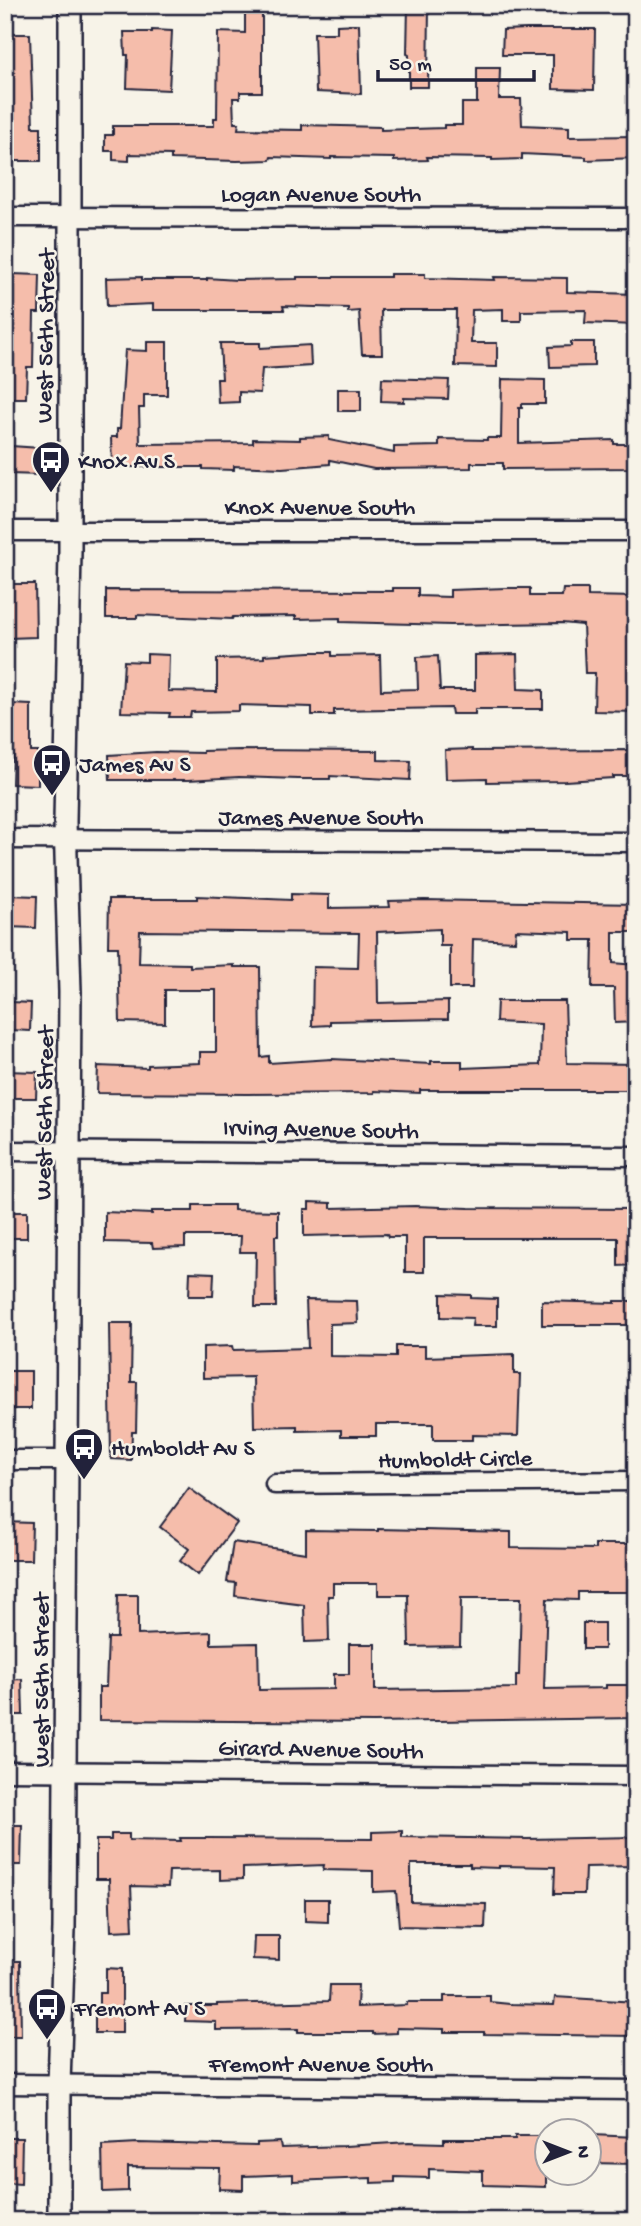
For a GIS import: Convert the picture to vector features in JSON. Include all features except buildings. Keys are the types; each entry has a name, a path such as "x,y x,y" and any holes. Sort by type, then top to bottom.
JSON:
{"street":[{"name":"West 56th Street","path":"59,2221 59,2085 64,1929 70,992 66,839 70,5"},
{"name":"Logan Avenue South","path":"5,217 636,218"},
{"name":"Knox Avenue South","path":"5,531 636,531"},
{"name":"James Avenue South","path":"5,839 636,842"},
{"name":"Irving Avenue South","path":"5,1150 636,1156"},
{"path":"5,1461 67,1460"},
{"name":"Humboldt Circle","path":"275,1484 636,1481"},
{"name":"Girard Avenue South","path":"5,1771 636,1776"},
{"name":"Fremont Avenue South","path":"5,2084 636,2090"}],"place":[{"name":"Knox Av S","path":"51,494"},
{"name":"James Av S","path":"52,797"},
{"name":"Humboldt Av S","path":"84,1481"},
{"name":"Fremont Av S","path":"47,2041"}]}
